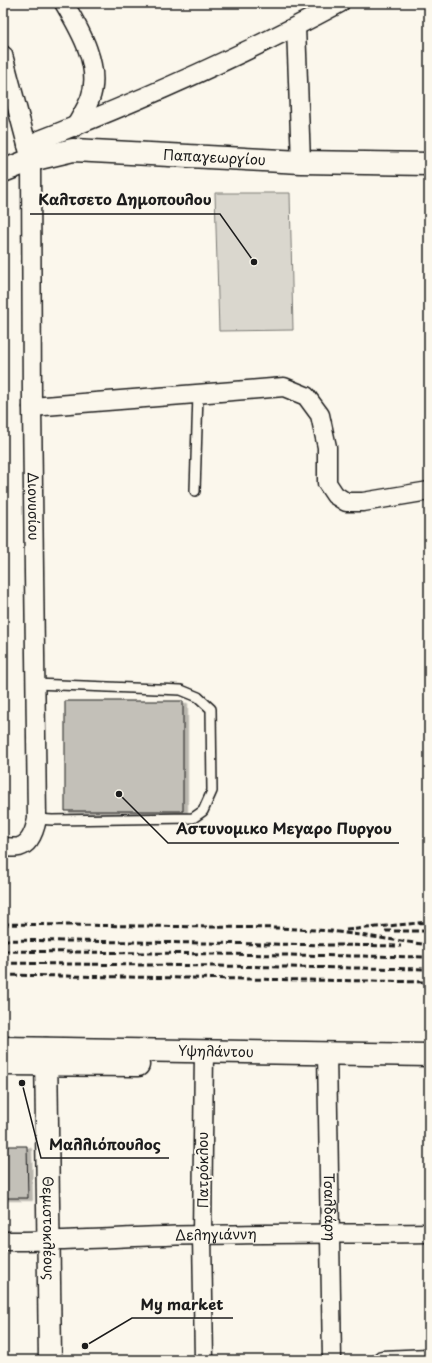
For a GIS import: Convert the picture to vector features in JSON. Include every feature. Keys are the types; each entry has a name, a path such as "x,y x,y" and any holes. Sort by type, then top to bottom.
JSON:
{"street":[{"path":"64,3 79,29 89,55 93,73 90,100 75,127"},
{"path":"29,153 75,127 160,90 296,27 340,3"},
{"path":"296,27 301,162"},
{"name":"Διονυσίου","path":"3,55 29,153 32,407 36,819 34,830 30,839 12,847"},
{"name":"Παπαγεωργίου","path":"3,171 29,153 73,150 301,162 429,164"},
{"path":"32,407 284,387 306,396 320,415 327,447 327,483 335,495 346,502 363,502 429,491"},
{"name":"Υψηλάντου","path":"3,1048 46,1056 327,1060 429,1067"},
{"name":"Υψηλάντου","path":"327,1060 429,1055"},
{"name":"Υψηλάντου","path":"3,1064 46,1056"},
{"name":"Θεμιστοκλέους","path":"46,1056 50,1360"},
{"name":"Πατρόκλου","path":"204,1058 202,1235 204,1360"},
{"name":"Τσαλδάρη","path":"327,1060 332,1360"},
{"name":"Δεληγιάννη","path":"3,1241 49,1241 202,1235 429,1233"},
{"path":"382,1360 429,1358"}],"lane":[{"path":"195,490 198,394"},
{"path":"35,684 181,690 198,696 211,709 212,791 203,811 193,818 36,819"}],"shaded area":[{"path":"215,193 290,193 293,330 219,331"}],"building":[{"path":"65,701 183,701 183,811 65,811"},
{"path":"6,1146 27,1146 28,1198 3,1198 3,1158 6,1158"}],"railway":[{"path":"346,930 429,922"},
{"path":"3,924 279,928 331,931 429,945"},
{"path":"385,931 429,931"},
{"path":"3,940 401,946"},
{"path":"3,951 429,957"},
{"path":"3,963 429,969"},
{"path":"3,975 429,982"}],"place":[{"name":"Καλτσετο Δημοπουλου","path":"254,262"},
{"name":"Αστυνομικο Μεγαρο Πυργου","path":"119,794"},
{"name":"Μαλλιόπουλος","path":"22,1083"},
{"name":"My market","path":"85,1346"}]}
